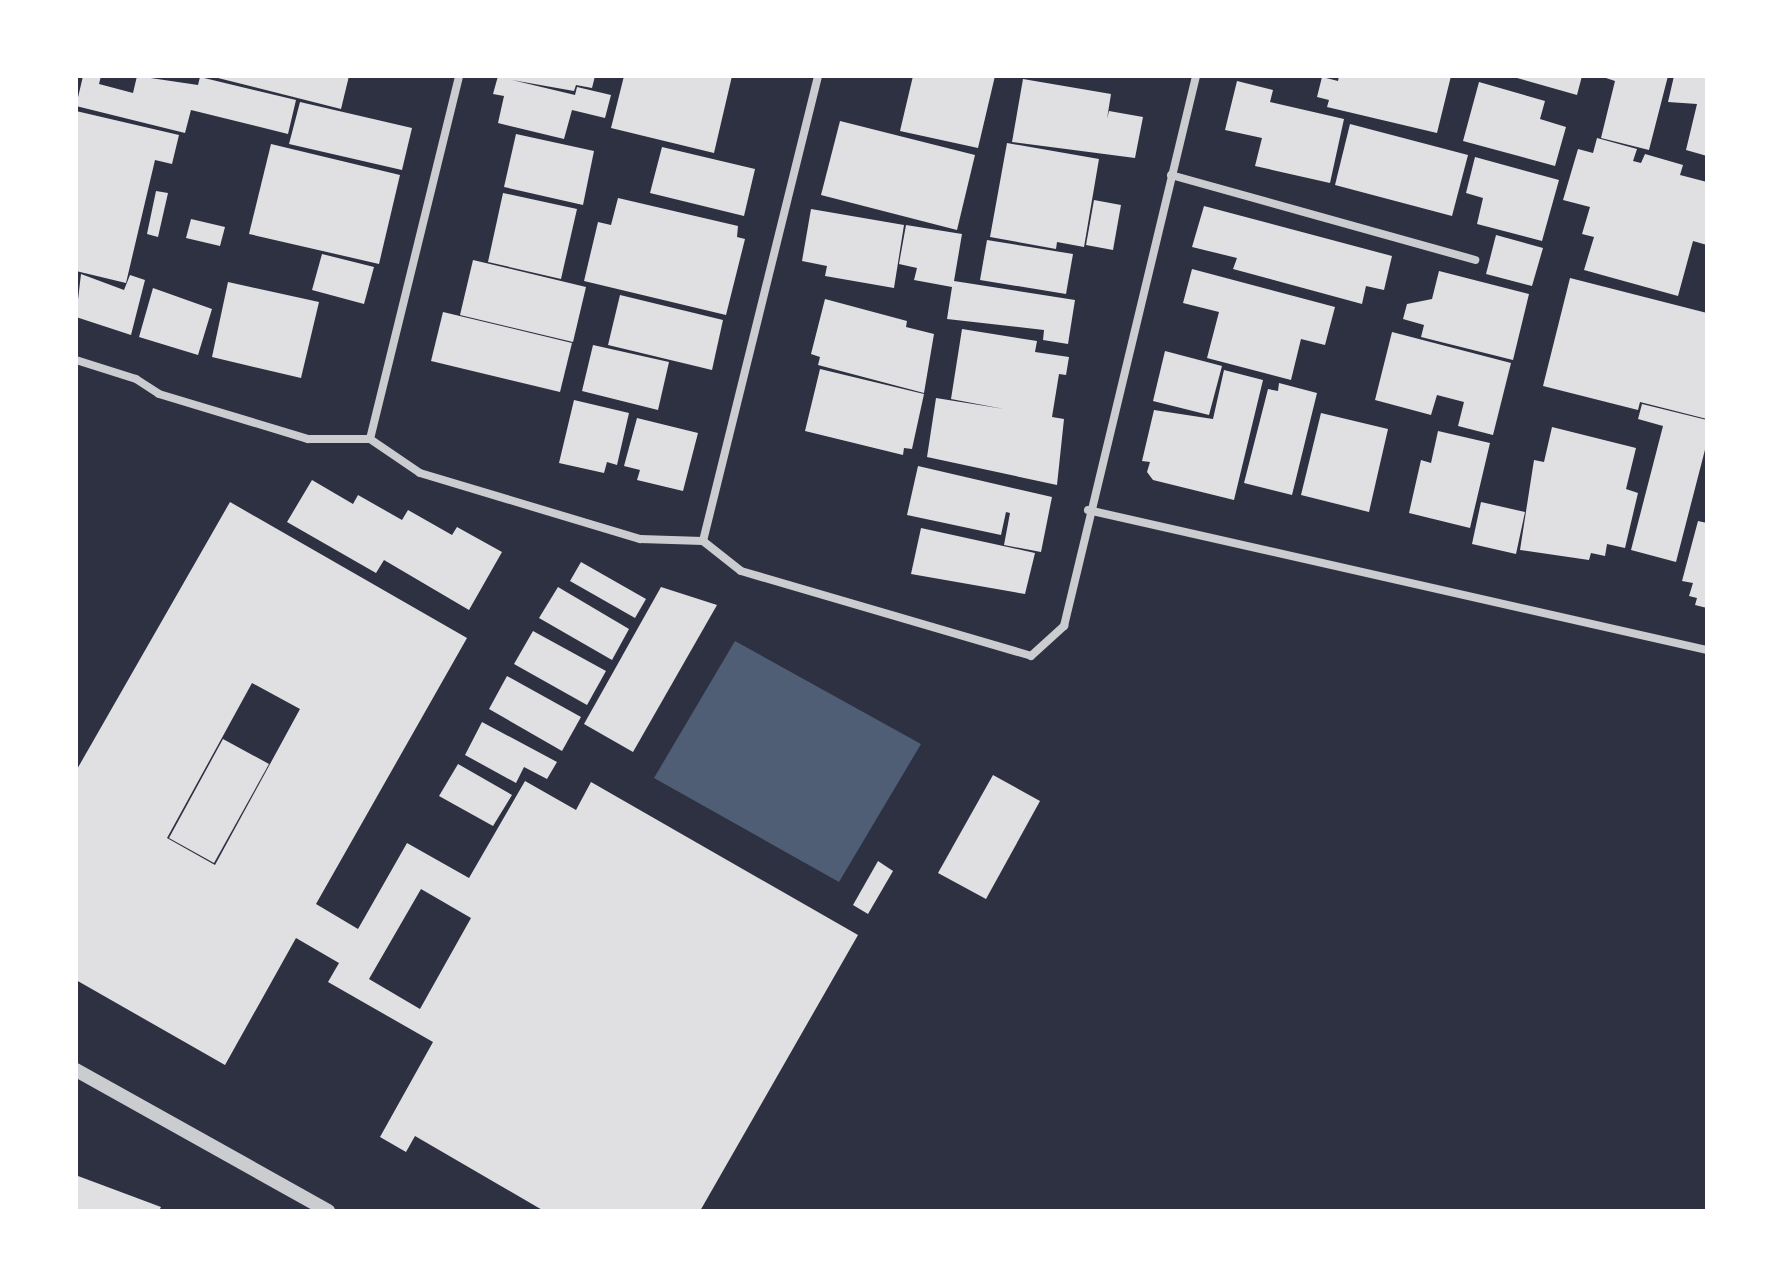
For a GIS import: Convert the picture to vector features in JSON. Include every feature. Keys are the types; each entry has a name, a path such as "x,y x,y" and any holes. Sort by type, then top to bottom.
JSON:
{"street":[{"path":"370,439 459,76"},
{"path":"703,541 818,76"},
{"path":"76,360 136,379 159,394 308,439 370,439 420,473 640,539 703,541 741,571 1031,656 1064,626 1088,510 1196,76"},
{"path":"1171,175 1475,260"},
{"path":"1088,510 1707,650"},
{"path":"76,1070 328,1211"}],"water":[{"path":"735,641 921,744 839,882 654,778"}],"building":[{"path":"83,76 101,76 99,84 133,93 137,76 198,85 200,77 296,100 288,134 191,110 185,133 76,106"},
{"path":"210,76 349,76 341,109"},
{"path":"498,76 595,76 592,88 576,85 574,91 512,80 575,95 577,87 611,95 605,118 572,110 564,139 498,123 504,96 493,94"},
{"path":"624,76 732,76 714,153 611,128"},
{"path":"913,76 995,76 978,148 900,131"},
{"path":"1339,76 1451,76 1437,133 1327,107 1329,100 1317,97 1322,77 1338,81"},
{"path":"1510,76 1582,76 1577,95"},
{"path":"1600,76 1668,76 1649,150 1601,138 1615,81"},
{"path":"1674,76 1707,76 1707,156 1686,150 1697,104 1668,102"},
{"path":"1023,79 1111,94 1107,119 1109,111 1143,117 1135,158 1012,142"},
{"path":"1237,81 1273,90 1270,102 1344,119 1330,183 1255,166 1262,138 1225,130"},
{"path":"1479,82 1545,101 1540,119 1566,127 1555,166 1463,141"},
{"path":"300,102 412,128 402,170 289,144"},
{"path":"76,111 179,135 172,164 155,160 126,283 76,271"},
{"path":"840,121 975,155 957,230 821,195"},
{"path":"1350,124 1468,155 1452,216 1335,185"},
{"path":"516,134 594,151 583,205 504,187"},
{"path":"1597,138 1637,149 1633,161 1641,163 1645,154 1683,165 1680,175 1707,182 1707,245 1693,241 1678,296 1584,270 1594,237 1582,234 1590,207 1563,200 1578,149 1593,153"},
{"path":"1007,143 1099,159 1084,247 1057,242 1056,249 990,237"},
{"path":"271,144 400,175 379,264 249,234"},
{"path":"662,147 755,169 744,216 650,193"},
{"path":"1475,157 1559,180 1542,241 1477,224 1483,198 1466,193"},
{"path":"156,191 168,193 158,237 147,234"},
{"path":"503,193 577,209 561,279 488,262"},
{"path":"618,198 738,226 737,237 745,239 726,315 584,281 598,222 611,225"},
{"path":"1094,200 1121,205 1113,250 1086,245"},
{"path":"1204,206 1392,256 1384,290 1366,286 1362,304 1233,269 1237,258 1192,247"},
{"path":"811,209 904,225 894,288 825,276 827,266 802,261"},
{"path":"191,219 225,227 220,246 186,238"},
{"path":"906,225 962,234 954,281 1075,300 1068,344 1043,340 1044,330 947,319 952,287 914,280 917,268 899,264"},
{"path":"1496,235 1543,248 1532,286 1486,274"},
{"path":"987,240 1073,254 1066,294 980,280"},
{"path":"322,254 374,267 364,304 312,290"},
{"path":"473,260 586,287 573,342 460,315"},
{"path":"1192,269 1335,307 1325,345 1301,339 1291,380 1207,358 1219,312 1183,303"},
{"path":"1439,271 1529,294 1513,360 1421,337 1424,325 1403,319 1407,304 1432,299"},
{"path":"81,274 124,290 130,275 145,280 131,335 76,317"},
{"path":"1570,278 1707,313 1707,419 1640,402 1638,410 1543,386"},
{"path":"228,282 319,302 301,378 212,357"},
{"path":"153,288 212,309 198,355 139,337"},
{"path":"620,295 723,320 712,370 608,345"},
{"path":"825,299 907,321 906,327 934,334 924,393 818,365 820,357 811,354"},
{"path":"443,312 572,343 560,392 431,361"},
{"path":"962,329 1037,341 1035,352 1069,357 1066,375 1059,374 1052,417 1064,419 1057,485 927,457 936,398 1004,409 951,399"},
{"path":"1392,332 1511,363 1493,435 1458,426 1464,402 1437,395 1431,415 1375,400"},
{"path":"593,345 669,362 658,410 582,391"},
{"path":"1165,351 1222,366 1209,415 1153,401"},
{"path":"820,369 924,394 912,449 904,448 903,455 805,431"},
{"path":"1224,370 1263,380 1234,500 1153,480 1147,472 1150,462 1142,461 1154,410 1213,419"},
{"path":"1279,383 1317,393 1292,495 1244,483 1268,389 1278,391"},
{"path":"574,400 629,413 617,465 607,462 604,473 559,463"},
{"path":"1642,404 1707,420 1707,442 1676,562 1631,550 1663,426 1638,419"},
{"path":"1321,413 1388,429 1369,512 1301,495"},
{"path":"637,418 698,433 683,491 637,480 640,470 624,466"},
{"path":"1552,427 1636,448 1626,489 1638,493 1625,548 1607,544 1605,556 1591,553 1589,560 1520,550 1534,460 1544,462"},
{"path":"1438,431 1490,443 1470,528 1409,513 1421,460 1431,463"},
{"path":"918,466 1052,497 1041,552 1004,545 1010,513 1006,512 1001,535 907,515"},
{"path":"312,480 353,504 358,495 402,520 408,510 452,535 457,527 502,552 469,610 384,560 376,573 287,522"},
{"path":"230,502 467,638 316,904 358,929 407,843 469,878 525,781 576,810 591,782 858,935 700,1211 544,1211 415,1136 406,1152 380,1137 433,1042 328,982 339,963 296,938 225,1065 76,980 76,771","holes":["252,683 300,709 215,865 167,838","421,889 471,918 420,1009 369,979"]},
{"path":"1481,502 1525,512 1516,554 1472,544"},
{"path":"1698,521 1707,523 1707,608 1695,605 1697,598 1689,596 1693,583 1682,581"},
{"path":"921,528 1035,553 1025,594 911,574"},
{"path":"581,562 646,599 635,618 570,581"},
{"path":"558,587 629,629 612,660 539,618"},
{"path":"661,587 717,605 633,752 584,724"},
{"path":"533,631 606,671 587,705 514,664"},
{"path":"507,676 581,717 562,751 489,709"},
{"path":"482,722 557,762 547,779 524,767 516,783 465,755"},
{"path":"223,739 269,764 214,863 169,838"},
{"path":"458,764 512,795 493,826 439,796"},
{"path":"993,775 1040,801 986,899 938,873"},
{"path":"878,861 893,871 868,914 853,905"},
{"path":"78,1176 161,1207 159,1211 76,1211"}]}
